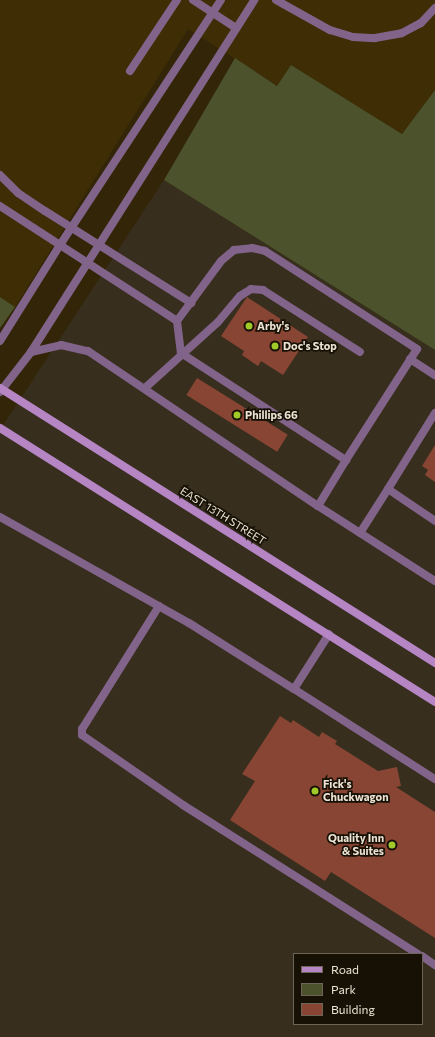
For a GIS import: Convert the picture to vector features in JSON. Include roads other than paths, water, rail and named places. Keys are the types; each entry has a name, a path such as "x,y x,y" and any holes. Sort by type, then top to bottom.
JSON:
{"main road":[{"name":"EAST 13TH STREET","path":"1,390 435,663"},
{"path":"0,428 435,702"}],"lane":[{"path":"130,71 177,0"},
{"path":"193,0 236,28"},
{"path":"0,341 71,228 221,0"},
{"path":"1,390 31,352 254,0"},
{"path":"276,0 330,30 353,37 375,38 402,33 421,23 435,8"},
{"path":"0,175 18,193 191,303"},
{"path":"0,206 60,245 88,261 177,321"},
{"path":"318,506 417,349 265,251 252,248 234,250 221,261 177,321 181,353 346,460"},
{"path":"145,388 181,353 218,322 240,296 250,289 263,290 360,352"},
{"path":"31,352 61,345 88,351 318,506 435,581"},
{"path":"410,359 435,375"},
{"path":"360,533 435,413"},
{"path":"388,489 435,521"},
{"path":"0,517 159,606 294,689 435,779"},
{"path":"159,606 82,729 82,735 183,805 416,953"},
{"path":"294,689 329,634"},
{"path":"423,957 435,964"}],"place":[{"name":"Arby's","path":"249,326"},
{"name":"Doc's Stop","path":"275,346"},
{"name":"Phillips 66","path":"237,415"},
{"name":"Fick's Chuckwagon","path":"315,791"},
{"name":"Quality Inn & Suites","path":"392,845"}]}
